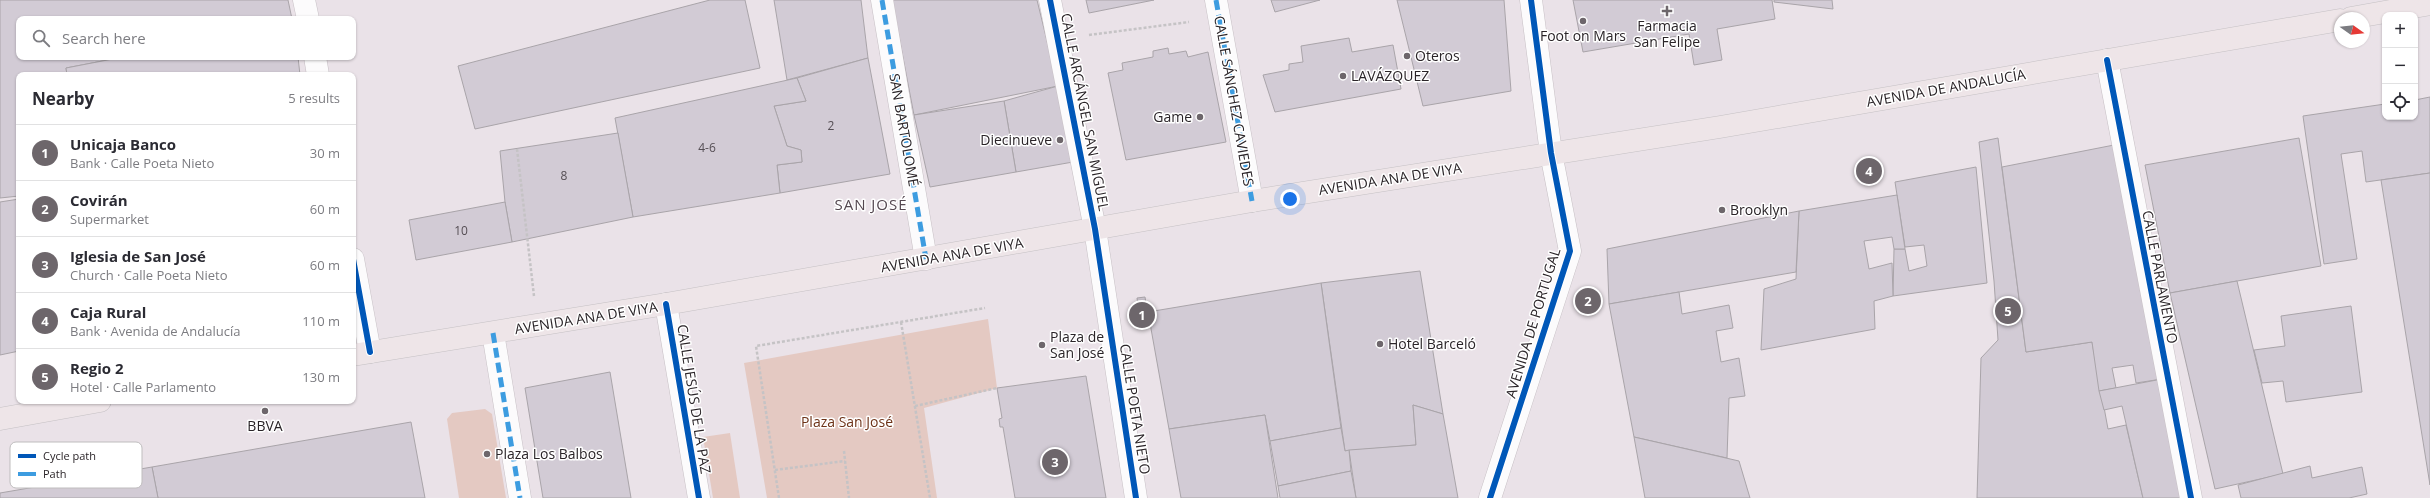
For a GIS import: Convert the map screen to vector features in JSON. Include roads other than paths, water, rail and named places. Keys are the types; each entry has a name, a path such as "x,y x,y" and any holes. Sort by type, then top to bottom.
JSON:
{"main road":[{"path":"2370,15 2430,4"},
{"name":"AVENIDA DE ANDALUCÍA","path":"1551,153 1728,125 2334,21"},
{"name":"AVENIDA ANA DE VIYA","path":"362,353 538,326 1252,201 1551,153"},
{"path":"0,419 83,404"}],"street":[{"path":"304,0 307,16"},
{"name":"SAN BARTOLOMÉ","path":"882,0 926,259"},
{"name":"CALLE ARCÁNGEL SAN MIGUEL","path":"1050,0 1095,229"},
{"name":"AVENIDA DE PORTUGAL","path":"1490,498 1570,251 1551,153 1531,0"},
{"name":"CALLE SÁNCHEZ CAVIEDES","path":"1217,9 1252,201"},
{"path":"316,60 318,72"},
{"name":"CALLE PARLAMENTO","path":"2107,60 2190,498"},
{"name":"CALLE POETA NIETO","path":"1095,229 1136,498"},
{"path":"356,290 362,353"},
{"name":"CALLE JESÚS DE LA PAZ","path":"666,304 699,498"},
{"path":"493,333 520,498"}],"place":[{"name":"Farmacia San Felipe","path":"1667,11"},
{"name":"Foot on Mars","path":"1583,21"},
{"name":"Oteros","path":"1407,56"},
{"name":"LAVÁZQUEZ","path":"1343,76"},
{"name":"Game","path":"1200,117"},
{"name":"Diecinueve","path":"1060,140"},
{"name":"Caja Rural","path":"1869,171"},
{"name":"Brooklyn","path":"1722,210"},
{"name":"Covirán","path":"1588,301"},
{"name":"Regio 2","path":"2008,311"},
{"name":"Unicaja Banco","path":"1142,315"},
{"name":"Hotel Barceló","path":"1380,344"},
{"name":"Plaza de San José","path":"1042,345"},
{"name":"BBVA","path":"265,411"},
{"name":"Plaza Los Balbos","path":"487,454"},
{"name":"Iglesia de San José","path":"1055,462"}],"district":[{"name":"SAN JOSÉ","path":"871,205"}],"park label":[{"name":"Plaza San José","path":"847,422"}]}
